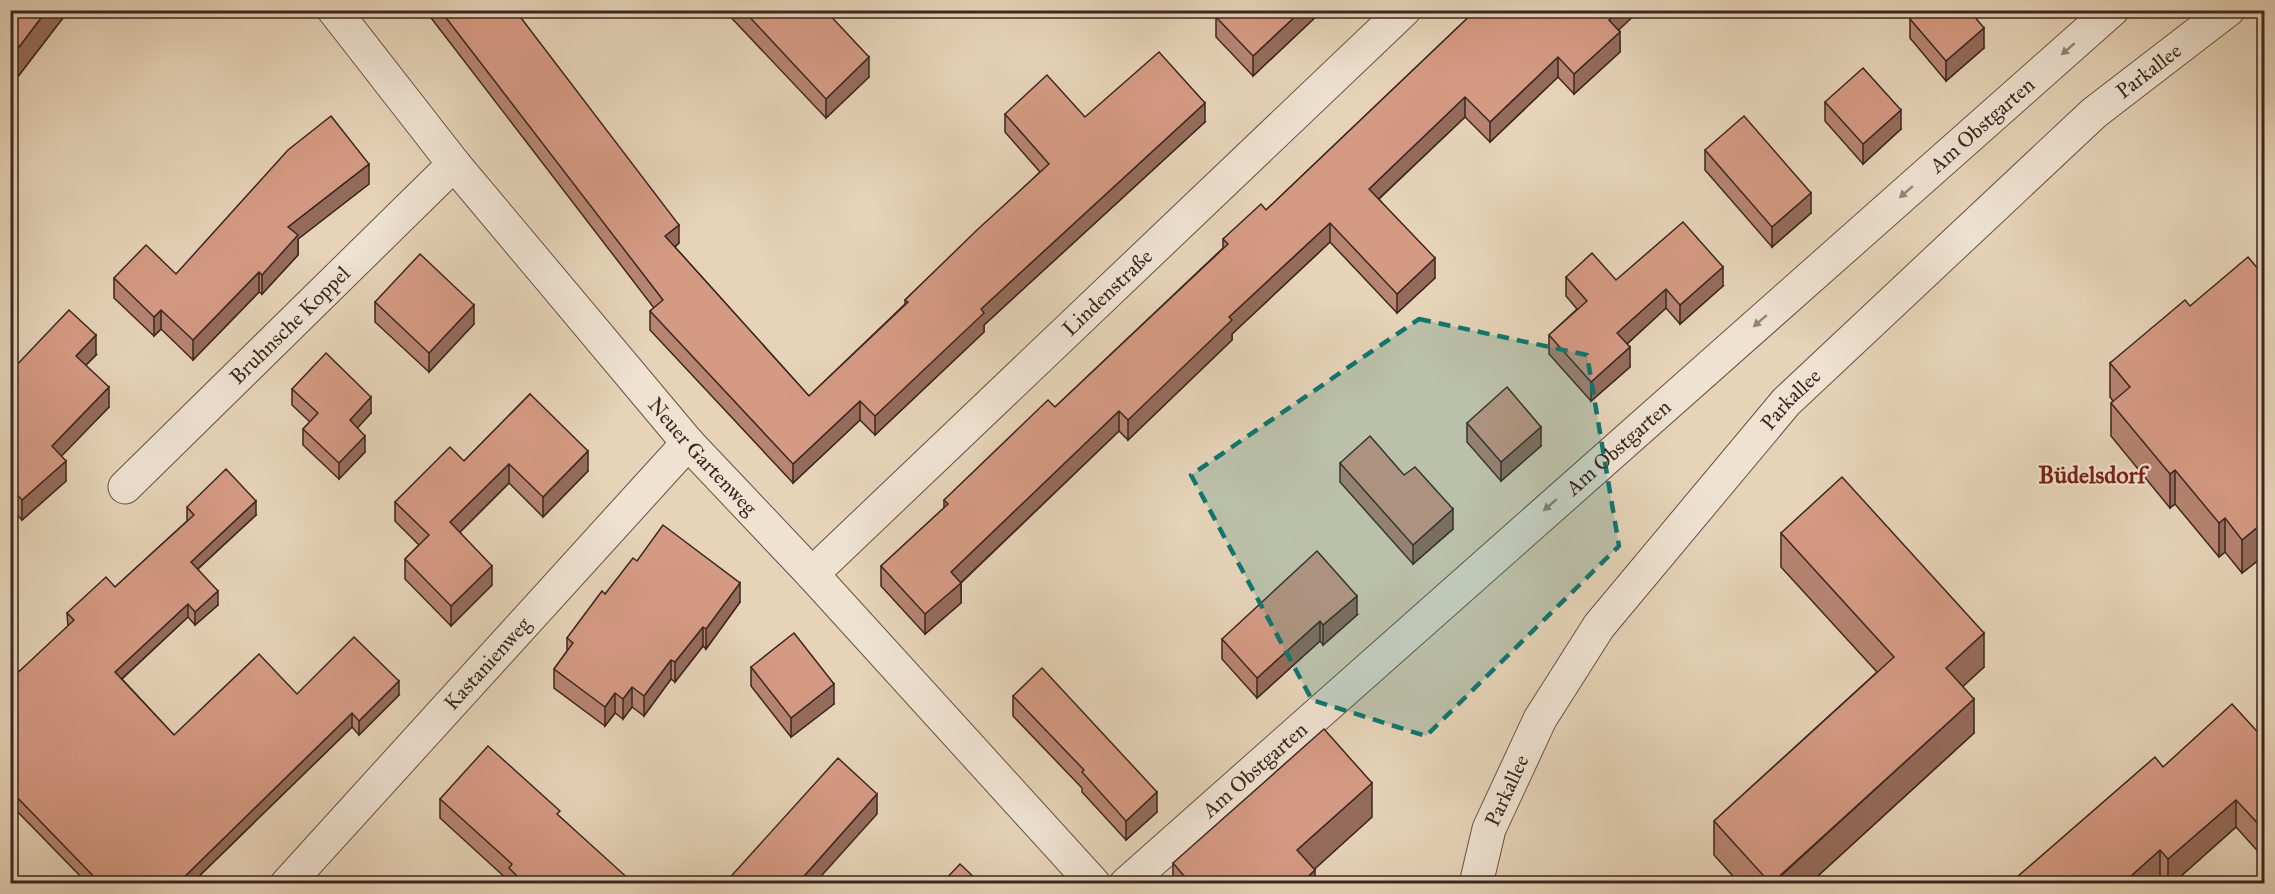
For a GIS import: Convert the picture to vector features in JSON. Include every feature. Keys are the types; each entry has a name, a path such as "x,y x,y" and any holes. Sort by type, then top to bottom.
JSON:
{"street":[{"name":"Neuer Gartenweg","path":"334,10 454,164 688,443 812,574 1094,884"},
{"name":"Lindenstraße","path":"812,574 1404,10"},
{"name":"Am Obstgarten","path":"1126,884 2112,10"},
{"name":"Parkallee","path":"1476,884 1489,829 1540,719 1599,626 1786,402 2094,113 2228,10"},
{"name":"Bruhnsche Koppel","path":"124,487 454,164"},
{"name":"Kastanienweg","path":"287,884 688,443"}],"highlighted area":[{"path":"1419,319 1587,355 1619,546 1426,736 1312,700 1191,475"}],"building":[{"path":"10,10 47,10 13,55 10,54"},
{"path":"440,10 515,10 679,225 665,236 809,396 908,302 905,300 977,230 1049,164 1005,114 1047,75 1085,117 1159,52 1205,103 981,309 984,313 875,416 860,401 793,464 650,311 663,300"},
{"path":"743,10 825,10 869,57 826,99"},
{"path":"1223,10 1302,10 1253,56 1216,17"},
{"path":"1476,10 1619,10 1609,20 1620,32 1574,74 1558,57 1490,122 1465,97 1369,189 1435,258 1397,294 1330,223 1229,317 1232,320 1128,420 1119,411 951,572 961,583 925,614 881,566 948,504 944,500 1048,400 1055,407 1228,244 1223,239 1261,204 1266,210"},
{"path":"1919,10 1969,10 1984,28 1946,61 1910,19"},
{"path":"1863,68 1901,110 1863,144 1825,102"},
{"path":"331,116 369,164 288,227 298,235 262,275 259,272 193,340 161,310 154,317 114,278 146,245 176,274 288,150"},
{"path":"1744,116 1811,193 1772,227 1705,150"},
{"path":"1683,222 1723,267 1680,305 1666,289 1617,333 1630,347 1591,382 1549,335 1587,301 1566,277 1592,253 1616,280"},
{"path":"420,254 474,305 429,353 375,302"},
{"path":"2248,257 2265,277 2265,521 2242,540 2225,518 2219,523 2175,470 2170,474 2111,403 2130,387 2110,363 2185,300 2190,306"},
{"path":"69,310 96,335 76,356 109,387 52,446 66,461 22,500 10,487 10,372"},
{"path":"326,353 371,397 350,420 365,436 339,463 303,429 318,413 292,389"},
{"path":"1507,387 1541,427 1501,462 1467,423"},
{"path":"530,394 588,451 543,497 509,464 450,522 492,566 451,606 405,559 429,535 395,502 450,447 464,461"},
{"path":"1370,436 1404,475 1415,467 1453,509 1413,545 1340,463"},
{"path":"226,469 256,501 191,562 218,591 195,612 188,604 115,672 174,735 259,654 297,694 354,637 399,681 359,721 352,713 177,884 101,884 10,790 10,680 74,620 67,613 106,577 115,587 194,515 187,507"},
{"path":"1842,477 1984,633 1946,668 1974,699 1771,884 1714,821 1894,657 1781,533"},
{"path":"663,525 740,583 706,629 703,627 675,662 671,660 644,696 632,687 623,699 615,693 605,707 554,669 573,643 567,638 602,591 605,594 633,558 637,561"},
{"path":"1317,551 1357,596 1323,625 1320,621 1257,678 1222,639"},
{"path":"794,633 834,684 791,718 751,667"},
{"path":"1042,668 1157,792 1126,821 1082,772 1084,770 1013,696"},
{"path":"2232,704 2265,740 2265,831 2236,800 2168,859 2160,850 2122,884 2009,884 2155,757 2163,767"},
{"path":"1324,729 1372,783 1297,850 1315,870 1300,884 1191,884 1173,863"},
{"path":"488,746 560,811 557,814 631,881 629,884 525,884 509,868 512,864 440,799"},
{"path":"838,758 877,794 797,884 724,884"},
{"path":"960,864 981,884 941,884"}],"district":[{"name":"Büdelsdorf","path":"2092,475"}]}
